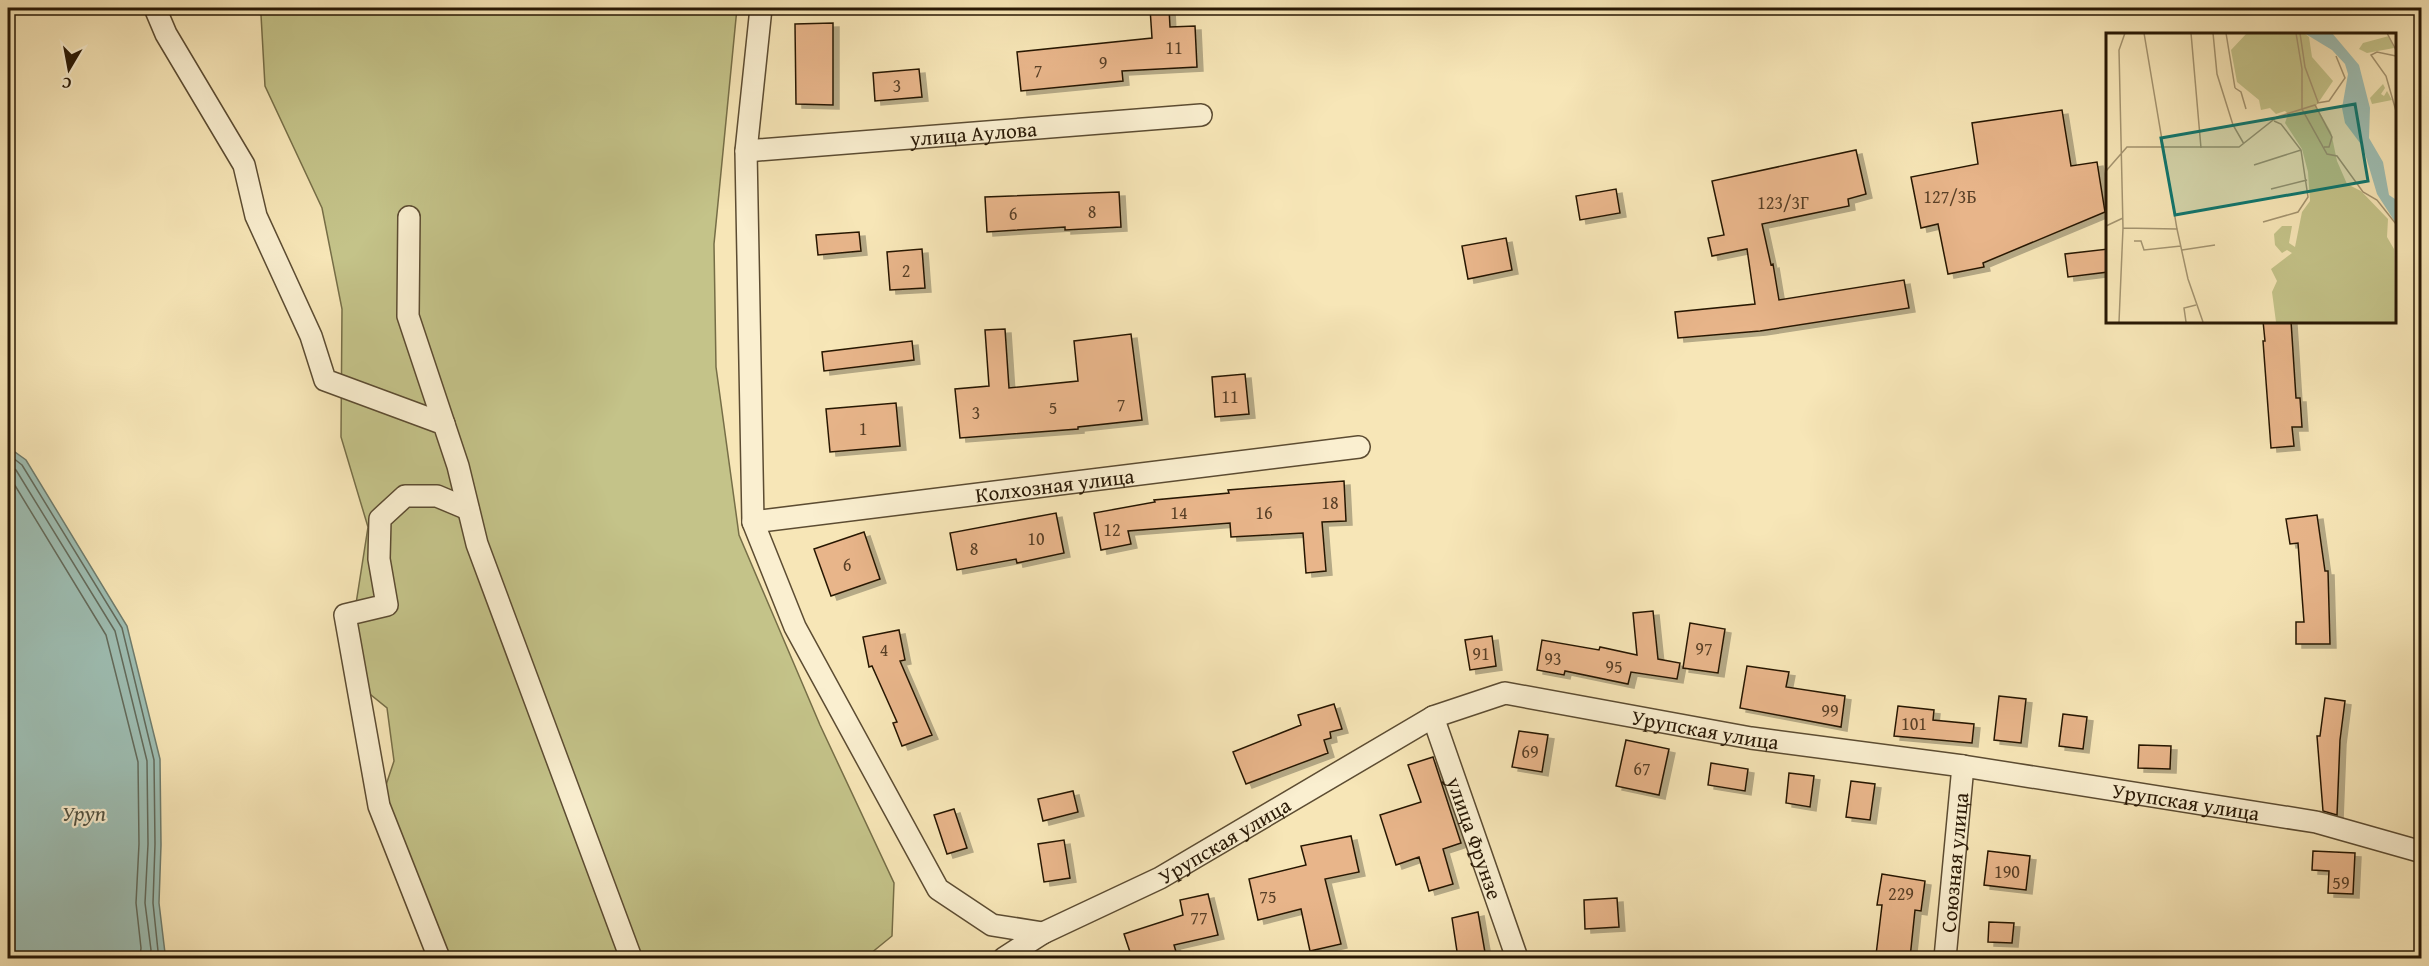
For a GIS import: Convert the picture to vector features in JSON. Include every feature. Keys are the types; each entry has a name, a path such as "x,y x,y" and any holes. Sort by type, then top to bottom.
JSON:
{"street":[{"path":"155,8 165,34 244,165 256,216 311,336 325,380 444,424"},
{"path":"760,8 746,151 753,522 795,627 938,889 992,925 1042,933"},
{"name":"улица Аулова","path":"746,151 1201,115"},
{"path":"409,217 408,316 458,466 477,544 631,958"},
{"name":"Колхозная улица","path":"753,522 1359,447"},
{"path":"439,958 379,806 345,615 387,605 379,559 380,519 405,496 437,496 468,509"},
{"name":"Урупская улица","path":"1004,958 1042,933 1160,878 1433,717 1505,693 1751,738 1962,766 2316,822 2421,852"},
{"name":"улица Фрунзе","path":"1433,717 1517,958"},
{"name":"Союзная улица","path":"1945,958 1962,766"}],"shaded area":[{"path":"250,8 737,8 714,244 716,367 739,535 820,725 894,883 892,936 865,958 450,958 379,806 394,761 387,708 345,674 368,527 341,437 342,309 322,208 265,86 261,15"}],"water":[{"name":"Уруп","path":"8,447 26,460 127,626 160,759 159,903 165,953 162,958 8,958"}],"building":[{"path":"1150,8 1169,8 1170,27 1195,26 1197,67 1122,71 1123,81 1021,91 1017,52 1152,38"},
{"path":"833,23 833,105 796,104 795,24"},
{"path":"919,69 922,97 875,101 873,73"},
{"path":"2062,110 2071,166 2097,162 2105,212 1983,263 1984,267 1948,274 1938,224 1921,228 1911,177 1978,164 1972,123"},
{"path":"1856,150 1866,194 1848,199 1849,206 1762,224 1771,265 1773,264 1779,300 1904,280 1909,308 1760,331 1678,338 1675,312 1755,304 1747,249 1712,256 1708,238 1724,235 1712,181"},
{"path":"1616,189 1620,213 1580,220 1576,196"},
{"path":"1119,192 1121,227 1065,230 1065,227 987,232 985,197"},
{"path":"859,232 861,251 818,255 816,235"},
{"path":"1506,238 1512,270 1468,279 1462,246"},
{"path":"922,249 925,288 890,290 887,252"},
{"path":"2106,249 2106,272 2068,277 2065,254"},
{"path":"2263,322 2291,322 2296,398 2300,398 2302,427 2292,427 2294,446 2271,448 2263,341 2265,341"},
{"path":"1005,329 1009,388 1078,381 1074,341 1131,334 1142,420 1078,427 1078,429 960,438 955,389 989,386 985,330"},
{"path":"912,341 914,360 824,371 822,352"},
{"path":"1245,374 1249,414 1215,417 1212,377"},
{"path":"896,403 900,446 830,452 826,409"},
{"path":"1344,481 1346,521 1322,522 1326,571 1306,573 1303,533 1231,537 1230,523 1128,531 1131,544 1101,550 1094,513 1155,502 1154,500 1229,493 1228,490"},
{"path":"1056,513 1064,553 1017,563 1016,559 957,570 950,533"},
{"path":"2317,515 2325,571 2328,571 2330,644 2296,644 2296,622 2304,622 2298,543 2290,544 2286,519"},
{"path":"864,532 880,579 831,596 814,549"},
{"path":"1653,611 1658,659 1680,663 1677,679 1631,672 1628,684 1565,671 1564,675 1537,670 1542,640 1599,650 1600,647 1637,655 1633,613"},
{"path":"1690,623 1725,629 1718,673 1683,668"},
{"path":"899,630 905,660 900,661 932,735 902,746 893,723 897,722 872,666 869,667 863,637"},
{"path":"1492,636 1496,666 1470,670 1465,640"},
{"path":"1747,666 1789,672 1786,687 1845,696 1841,727 1740,708"},
{"path":"1999,696 2026,699 2021,743 1994,740"},
{"path":"2325,698 2345,701 2340,740 2337,815 2323,811 2317,736 2320,736"},
{"path":"1334,704 1342,729 1330,732 1331,738 1324,740 1328,753 1246,784 1233,752 1301,725 1298,715"},
{"path":"1898,706 1934,710 1933,720 1974,724 1972,743 1894,736"},
{"path":"2063,714 2087,717 2083,749 2059,746"},
{"path":"1519,731 1548,735 1542,772 1512,767"},
{"path":"1626,740 1669,749 1659,795 1616,786"},
{"path":"2139,745 2171,746 2170,769 2138,768"},
{"path":"1433,757 1461,843 1443,849 1453,884 1429,891 1419,857 1396,865 1380,815 1421,802 1408,765"},
{"path":"1711,763 1748,769 1745,791 1708,785"},
{"path":"1789,773 1814,776 1810,807 1786,803"},
{"path":"1851,781 1875,784 1870,820 1846,817"},
{"path":"1073,791 1078,812 1043,821 1038,799"},
{"path":"954,809 967,848 947,854 934,815"},
{"path":"1351,836 1359,872 1325,879 1341,944 1310,951 1301,909 1258,920 1249,879 1306,865 1301,846"},
{"path":"1064,840 1070,878 1044,882 1038,844"},
{"path":"1988,851 2030,856 2026,890 1984,885"},
{"path":"2313,851 2355,853 2353,894 2328,893 2329,871 2312,870"},
{"path":"1882,874 1925,881 1921,911 1915,910 1910,958 1876,955 1882,905 1877,905"},
{"path":"1208,894 1218,935 1174,945 1177,955 1164,958 1132,958 1124,934 1183,915 1180,900"},
{"path":"1617,898 1619,927 1585,929 1584,900"},
{"path":"1478,912 1486,958 1458,958 1452,918"},
{"path":"1989,922 2014,923 2012,943 1988,942"}]}
